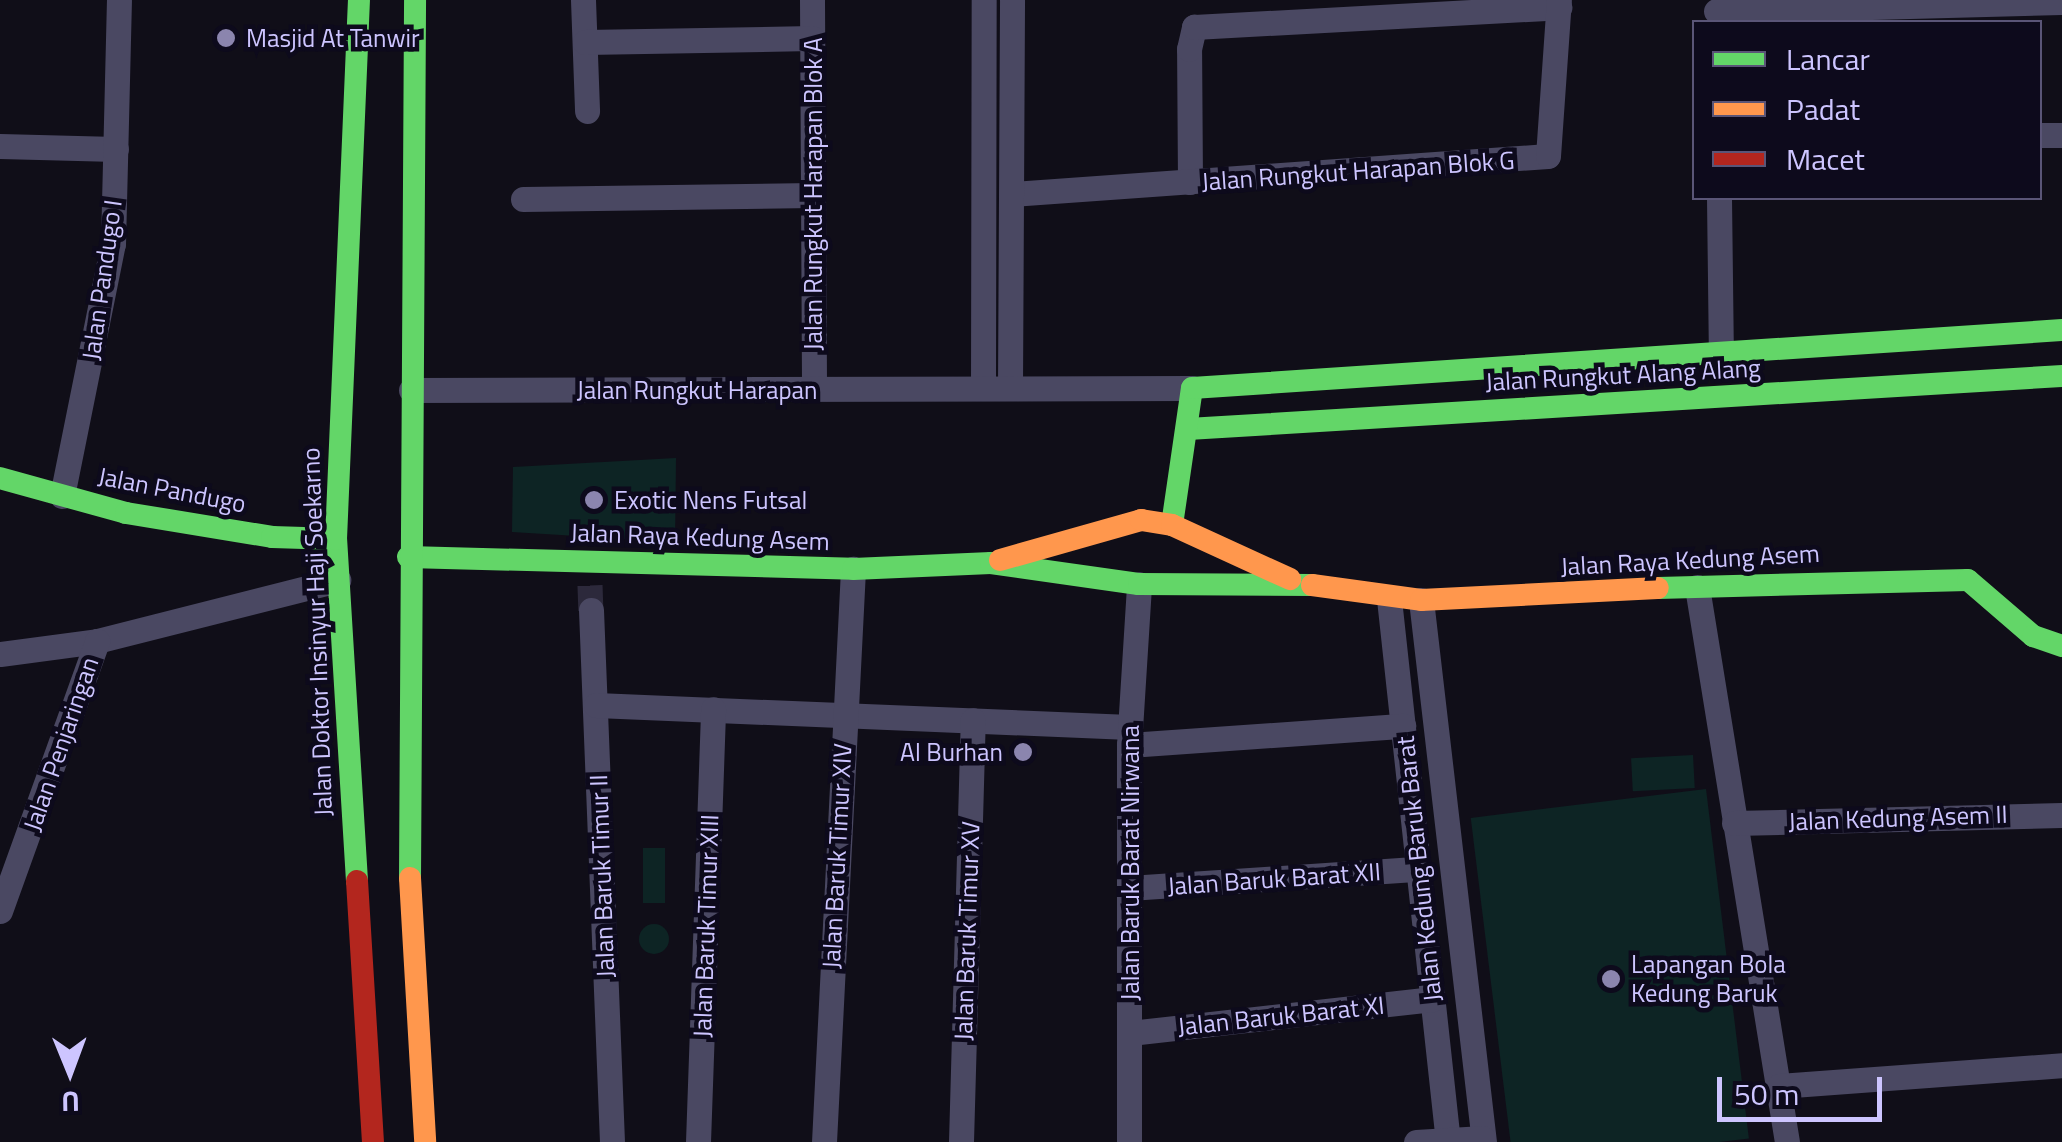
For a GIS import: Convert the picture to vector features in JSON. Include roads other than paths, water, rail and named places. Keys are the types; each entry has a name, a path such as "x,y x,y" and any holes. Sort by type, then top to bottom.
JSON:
{"street":[{"name":"Jalan Pandugo I","path":"62,496 113,244 119,0"},
{"name":"Jalan Doktor Insinyur Haji Soekarno","path":"359,0 336,538 373,1130"},
{"path":"415,0 408,841 425,1142"},
{"path":"583,0 587,111"},
{"name":"Jalan Rungkut Harapan Blok A","path":"812,0 814,389"},
{"path":"983,388 984,0"},
{"path":"1010,388 1012,0"},
{"path":"1716,11 2062,2"},
{"path":"1190,182 1188,49 1194,27 1558,3"},
{"name":"Jalan Rungkut Harapan Blok G","path":"1011,194 1548,156 1558,3"},
{"path":"584,42 812,38"},
{"path":"0,146 116,149"},
{"path":"523,199 813,195"},
{"path":"1719,200 1720,351"},
{"name":"Jalan Rungkut Alang Alang","path":"1192,388 2062,330"},
{"name":"Jalan Rungkut Alang Alang","path":"1188,429 2062,376"},
{"path":"1172,525 1192,388"},
{"name":"Jalan Rungkut Harapan","path":"411,390 1192,388"},
{"name":"Jalan Pandugo","path":"0,478 62,496 272,537 336,538"},
{"name":"Jalan Raya Kedung Asem","path":"991,563 1114,524 1172,525 1300,583"},
{"name":"Jalan Raya Kedung Asem","path":"408,557 589,585 991,563 1139,584 1300,583 1389,599 1421,600 1968,580 2033,636 2062,646"},
{"name":"Jalan Baruk Timur XIV","path":"824,1142 853,570"},
{"name":"Jalan Penjaringan","path":"0,911 97,641 338,580"},
{"name":"Jalan Baruk Barat Nirwana","path":"1130,1142 1130,736 1139,584"},
{"name":"Jalan Baruk Timur II","path":"589,585 612,1142"},
{"path":"1696,587 1787,1142"},
{"name":"Jalan Kedung Baruk Barat","path":"1389,599 1448,1141 1484,1140 1421,600"},
{"path":"0,654 97,641"},
{"path":"596,704 973,720 1130,736 1403,726"},
{"name":"Jalan Baruk Timur XIII","path":"698,1142 713,710"},
{"name":"Jalan Baruk Timur XV","path":"962,1142 973,720"},
{"name":"Jalan Kedung Asem II","path":"1734,823 2062,815"},
{"name":"Jalan Baruk Barat XII","path":"1129,888 1418,869"},
{"name":"Jalan Baruk Barat XI","path":"1130,1033 1433,1000"},
{"path":"1779,1086 2062,1065"},
{"path":"373,1130 392,1136 418,1127 424,1115"},
{"path":"1416,1142 1448,1141"}],"tunnel":[{"path":"590,585 591,610"}],"place":[{"name":"Masjid At Tanwir","path":"226,38"},
{"name":"Exotic Nens Futsal","path":"594,500"},
{"name":"Al Burhan","path":"1023,752"},
{"name":"Lapangan Bola Kedung Baruk","path":"1611,979"}]}
